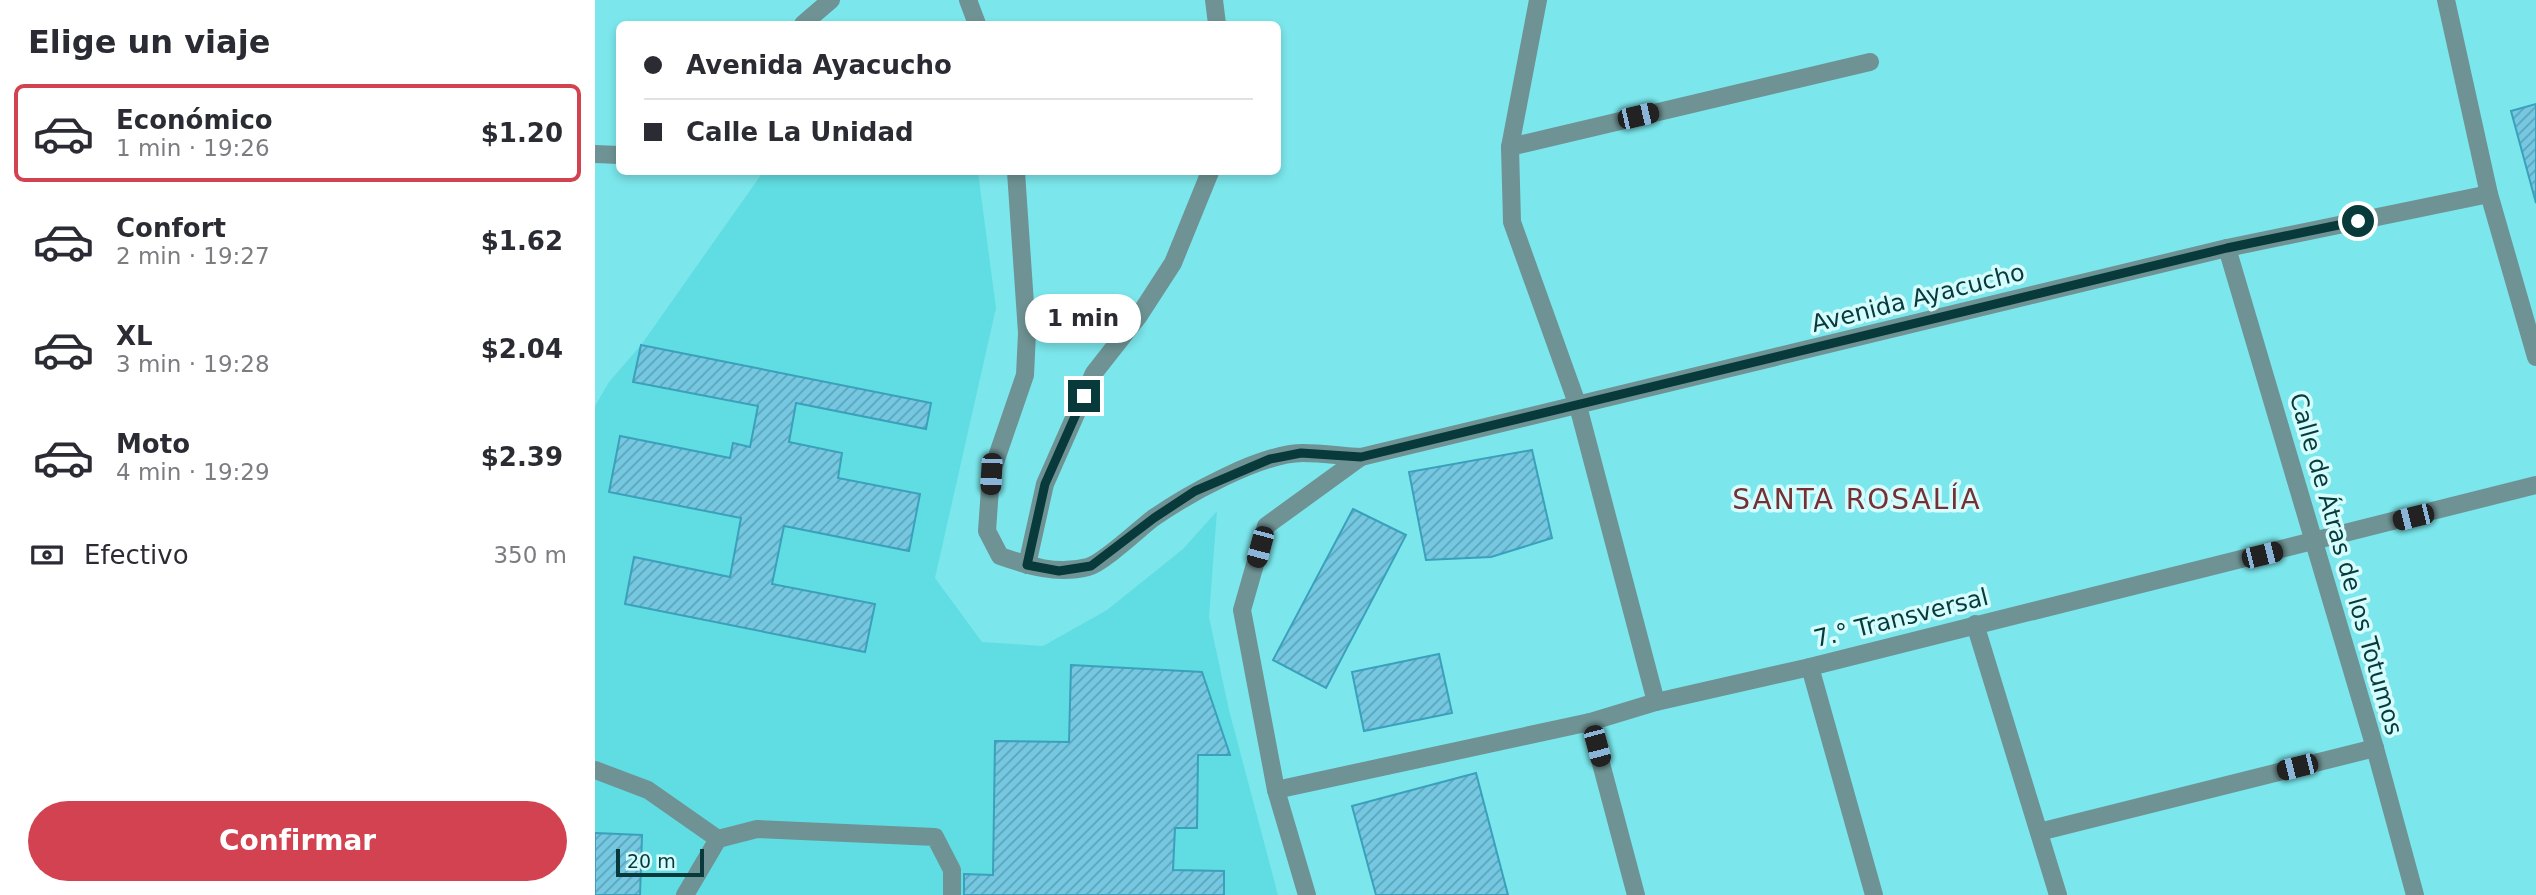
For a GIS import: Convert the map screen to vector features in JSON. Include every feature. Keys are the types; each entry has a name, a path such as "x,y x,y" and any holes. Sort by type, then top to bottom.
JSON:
{"street":[{"path":"806,21 831,0"},
{"path":"968,0 976,21"},
{"path":"1214,0 1217,21"},
{"path":"1538,0 1510,147 1512,222 1578,406 1656,702"},
{"path":"2446,0 2489,194 2536,357"},
{"path":"1510,147 1870,62"},
{"path":"595,154 616,155"},
{"path":"1016,175 1027,333 1025,375 991,474 988,531 1000,556 1059,571 1091,566 1195,491 1270,459 1301,453 1361,457"},
{"path":"1027,565 1045,484 1094,373 1138,317 1173,263 1209,175"},
{"name":"Avenida Ayacucho","path":"1361,457 2227,248 2489,194"},
{"name":"Calle de Átras de los Totumos","path":"2227,248 2375,748 2415,895"},
{"path":"1307,895 1276,790 1243,610 1266,526 1361,457"},
{"name":"7.° Transversal","path":"1276,790 1590,722 1656,702 1811,667 2536,485"},
{"path":"1975,624 2057,895"},
{"path":"1811,667 1874,895"},
{"path":"1590,722 1636,895"},
{"path":"2039,832 2375,748"},
{"path":"595,771 648,790 718,839"},
{"path":"685,895 718,839 757,829 935,837 952,870 952,895"}],"shaded area":[{"path":"761,175 978,175 996,308 935,578 982,642 1043,646 1107,610 1183,549 1217,511 1209,617 1229,710 1278,895 595,895 595,406 609,382 641,345"}],"building":[{"path":"2536,104 2536,203 2511,111"},
{"path":"641,345 931,403 926,429 796,403 789,442 842,453 838,478 920,494 909,551 784,526 772,584 875,604 865,652 625,604 634,557 730,577 741,518 609,492 620,436 730,458 733,443 750,447 758,406 633,382"},
{"path":"1532,450 1552,538 1491,557 1426,560 1409,472"},
{"path":"1353,509 1406,535 1326,688 1273,660"},
{"path":"1439,654 1452,713 1364,731 1352,672"},
{"path":"1071,665 1202,672 1230,755 1198,755 1197,828 1175,828 1173,870 1224,871 1224,895 964,895 964,874 993,875 995,741 1069,742"},
{"path":"1476,773 1508,895 1376,895 1352,806"},
{"path":"595,833 642,835 640,895 595,895"}],"district":[{"name":"SANTA ROSALÍA","path":"1857,499"}],"route":[{"path":"1084,396 1045,484 1027,565 1059,571 1091,566 1195,491 1270,459 1301,453 1361,457 2227,248 2358,221"}]}
